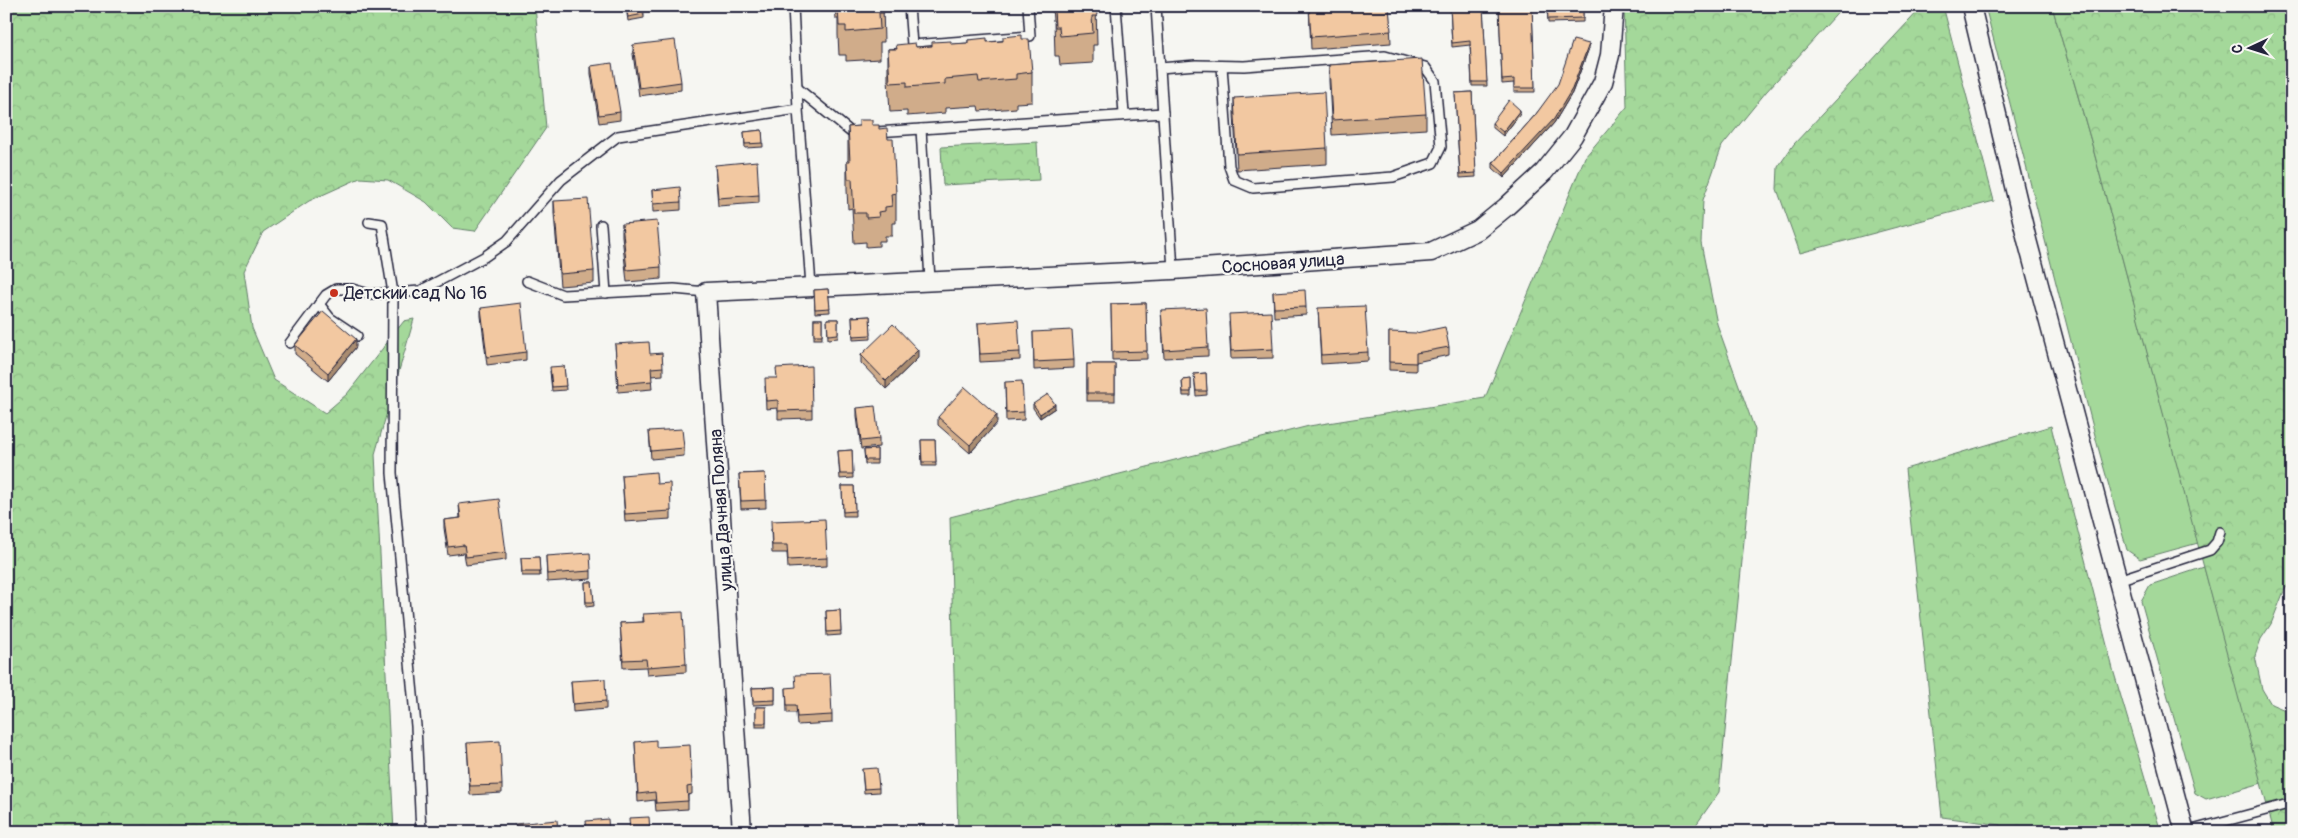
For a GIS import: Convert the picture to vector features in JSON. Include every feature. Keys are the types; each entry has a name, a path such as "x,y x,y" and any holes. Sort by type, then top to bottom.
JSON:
{"street":[{"name":"Сосновая улица","path":"811,286 1173,270 1430,252 1478,230 1544,172 1573,136 1603,82 1610,55 1614,6"},
{"path":"1971,6 2027,240 2185,832"},
{"path":"706,292 811,286"},
{"name":"улица Дачная Поляна","path":"706,292 742,832"}],"lane":[{"path":"793,6 798,109 811,286"},
{"path":"909,6 912,45 1030,36 1028,6"},
{"path":"1116,6 1124,114"},
{"path":"1156,6 1173,270"},
{"path":"1160,68 1196,65 1244,66 1385,56 1425,67 1435,80 1441,147 1433,163 1393,177 1253,188 1234,180 1229,166 1222,66"},
{"path":"797,88 852,134 1163,112"},
{"path":"290,343 326,295 336,289 352,289 369,294 420,291 484,257 507,241 561,180 618,136 798,109"},
{"path":"921,129 930,280"},
{"path":"369,222 382,224 394,293 392,473 416,726 421,832"},
{"path":"601,225 606,293"},
{"path":"527,281 563,295 674,289 706,292"},
{"path":"319,304 330,318 357,336"},
{"path":"2118,580 2210,550 2217,542 2220,532"},
{"path":"2185,832 2292,803"}],"green space":[{"path":"6,6 535,6 546,128 475,231 452,228 426,202 388,180 360,178 309,201 263,232 244,271 252,328 274,380 325,413 347,394 404,321 414,319 375,454 394,832 6,832"},
{"path":"1624,6 1844,6 1766,92 1722,146 1703,200 1701,243 1717,324 1755,430 1719,792 1691,832 958,832 950,517 1309,426 1485,398 1585,157 1627,107"},
{"path":"1923,6 1943,6 1994,201 1800,253 1777,189 1778,167 1794,144"},
{"path":"1985,6 2052,6 2091,141 2198,543 2140,559 2127,550 2098,447"},
{"path":"2052,6 2292,6 2292,580 2284,591 2271,624 2261,639 2255,656 2262,689 2271,704 2292,713 2292,832 2274,832 2091,141"},
{"path":"1037,142 1039,180 943,185 941,147"},
{"path":"2051,426 2114,673 2161,832 2001,832 2001,825 1942,817 1905,469"},
{"path":"2204,567 2262,783 2206,799 2195,793 2141,601 2150,585"}],"building":[{"path":"643,6 644,14 628,17 626,7"},
{"path":"838,6 883,6 884,13 879,13 880,29 846,32 846,26 839,26"},
{"path":"1057,6 1096,6 1097,16 1092,16 1093,33 1060,36 1059,27 1055,27 1054,8 1058,8"},
{"path":"1309,6 1389,6 1391,31 1311,37"},
{"path":"1450,6 1483,6 1487,82 1472,82 1470,41 1452,43"},
{"path":"1499,6 1532,6 1535,88 1514,88 1514,79 1502,80"},
{"path":"1547,6 1583,6 1583,18 1548,19"},
{"path":"1022,35 1022,39 1029,39 1032,72 1016,74 1016,79 979,82 978,76 945,79 945,84 907,87 907,82 890,83 888,49 897,49 896,45 915,43 916,47 932,46 932,42 951,41 951,44 968,43 968,40 987,38 987,42 1003,41 1003,37"},
{"path":"675,40 681,82 639,88 633,45"},
{"path":"1573,40 1589,44 1572,89 1554,119 1504,173 1493,163 1536,114 1558,84"},
{"path":"1422,59 1426,114 1332,120 1329,65"},
{"path":"612,63 620,112 599,115 591,66"},
{"path":"1324,92 1327,148 1237,154 1234,98"},
{"path":"1472,92 1476,173 1460,174 1455,93"},
{"path":"1509,100 1520,110 1503,132 1492,123"},
{"path":"859,120 872,120 872,125 879,125 879,129 887,128 888,139 893,139 896,193 891,194 892,206 885,207 885,211 878,212 879,217 866,218 866,213 854,213 852,179 848,179 847,161 850,161 848,127 859,126"},
{"path":"762,130 763,143 745,144 744,132"},
{"path":"757,161 759,195 718,198 715,165"},
{"path":"680,187 681,202 653,204 652,190"},
{"path":"588,199 594,271 560,274 554,201"},
{"path":"657,221 661,267 627,270 622,224"},
{"path":"828,289 830,308 815,309 814,290"},
{"path":"1305,290 1306,307 1274,308 1273,292"},
{"path":"521,303 526,352 487,357 481,308"},
{"path":"1146,303 1147,351 1112,352 1111,304"},
{"path":"1365,306 1368,352 1321,355 1318,308"},
{"path":"1206,308 1208,347 1164,350 1161,310"},
{"path":"323,311 356,339 328,373 295,345"},
{"path":"1271,312 1273,349 1231,351 1229,314"},
{"path":"870,316 871,335 853,336 852,317"},
{"path":"814,319 822,319 822,335 814,335"},
{"path":"827,319 838,319 838,334 828,335"},
{"path":"1018,320 1020,352 980,354 978,323"},
{"path":"893,324 918,350 886,381 861,355"},
{"path":"1445,327 1449,347 1416,353 1416,363 1389,362 1389,332 1416,333"},
{"path":"1072,330 1074,360 1034,362 1033,332"},
{"path":"649,342 650,354 662,353 663,367 651,368 652,381 618,384 615,344"},
{"path":"1087,364 1115,364 1115,393 1087,393"},
{"path":"564,366 566,386 552,387 550,367"},
{"path":"811,366 812,410 778,411 778,400 766,401 765,378 777,378 776,368"},
{"path":"1206,373 1207,391 1196,391 1194,374"},
{"path":"1191,379 1191,392 1183,392 1182,380"},
{"path":"1022,381 1024,412 1006,413 1005,382"},
{"path":"965,387 997,415 970,445 938,417"},
{"path":"1048,394 1055,404 1040,414 1033,404"},
{"path":"875,406 879,439 861,441 857,408"},
{"path":"682,429 684,448 651,451 649,431"},
{"path":"921,440 935,440 936,462 922,462"},
{"path":"877,449 877,460 865,460 864,450"},
{"path":"852,450 853,474 840,474 838,451"},
{"path":"656,472 657,484 670,483 671,511 625,514 622,475"},
{"path":"765,473 766,500 741,501 739,474"},
{"path":"842,486 854,486 855,511 843,512"},
{"path":"499,499 506,552 466,557 464,545 448,547 444,520 461,518 459,504"},
{"path":"825,519 827,558 788,560 787,545 772,545 771,521"},
{"path":"590,553 591,571 547,574 546,556"},
{"path":"539,557 540,572 522,572 521,558"},
{"path":"585,582 592,582 594,602 586,602"},
{"path":"840,610 841,631 827,632 826,611"},
{"path":"683,612 686,664 647,667 646,659 623,660 620,623 644,622 643,614"},
{"path":"2292,628 2292,644 2288,629"},
{"path":"830,674 832,715 797,717 796,705 787,705 786,688 796,687 795,675"},
{"path":"605,679 606,701 573,704 571,681"},
{"path":"775,687 775,700 753,701 752,688"},
{"path":"756,707 766,707 766,723 756,723"},
{"path":"656,740 656,747 690,745 692,786 687,787 688,801 656,803 655,792 638,794 635,742"},
{"path":"500,741 502,785 470,786 467,743"},
{"path":"877,768 879,788 864,789 862,769"},
{"path":"649,817 650,832 630,832 629,818"},
{"path":"608,819 609,832 587,832 586,821"},
{"path":"557,820 558,832 516,832 515,824"},
{"path":"833,827 834,832 798,832 798,829"}],"place":[{"name":"Детский сад № 16","path":"334,293"}]}
